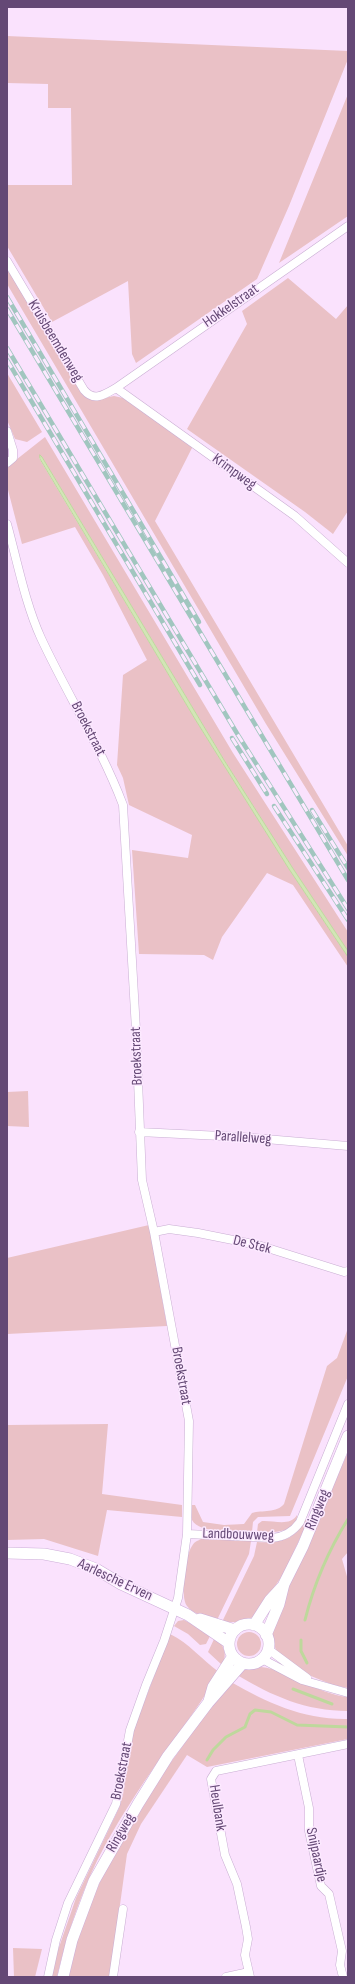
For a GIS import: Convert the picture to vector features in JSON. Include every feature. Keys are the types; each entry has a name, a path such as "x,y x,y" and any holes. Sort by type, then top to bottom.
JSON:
{"main road":[{"name":"Ringweg","path":"266,1635 279,1604 284,1584 303,1546 348,1436"},
{"name":"Aarlesche Erven","path":"7,1553 44,1554 70,1559 96,1569 121,1584 175,1608"},
{"name":"Ringweg","path":"254,1625 270,1600 284,1584"},
{"path":"175,1608 229,1643"},
{"path":"188,1615 235,1630"},
{"path":"243,1625 254,1625 262,1629 266,1635 268,1649 262,1659 256,1662 243,1663 233,1656 230,1651 229,1643 235,1630 243,1625"},
{"name":"Ringweg","path":"208,1703 213,1687 233,1656"},
{"name":"Ringweg","path":"63,1977 72,1940 94,1881 164,1762 208,1703 243,1663"}],"street":[{"name":"Hokkelstraat","path":"116,388 348,226"},
{"name":"Kruisbeemdenweg","path":"7,261 84,390 88,394 96,397 104,395 116,388"},
{"name":"Krimpweg","path":"116,388 295,516 348,563"},
{"path":"7,431 13,450 13,458 7,463"},
{"name":"Broekstraat","path":"7,524 40,636 113,778 123,805 136,1030 142,1180 154,1232 189,1421 187,1534 183,1571 175,1608 164,1642 146,1685 130,1730 116,1804 68,1903 56,1940 48,1977"},
{"name":"Parallelweg","path":"139,1132 242,1137 348,1146"},
{"name":"De Stek","path":"154,1232 169,1229 198,1233 258,1246 344,1272 348,1271"},
{"name":"Landbouwweg","path":"187,1534 272,1538 285,1535 294,1530 307,1505 348,1404"},
{"path":"268,1649 316,1684"},
{"path":"262,1659 285,1672 316,1684 348,1693"},
{"name":"Heulbank","path":"249,1974 245,1955 248,1939 246,1927 237,1884 225,1855 211,1779 216,1771 348,1744"},
{"name":"Snijpaardje","path":"298,1754 309,1808 309,1831 321,1886 329,1894 342,1951 340,1964 343,1977"},
{"path":"113,1977 123,1909"},
{"path":"226,1977 249,1974"}],"shaded area":[{"path":"7,36 348,51 348,59 289,206 257,279 136,363 132,354 128,281 52,322 7,246 7,185 72,185 71,108 48,108 48,84 7,83"},
{"path":"348,94 348,216 279,263"},
{"path":"7,268 94,400 114,396 123,398 193,446 155,521 348,846 348,856 266,724 7,284"},
{"path":"288,278 336,319 348,305 348,511 333,534 305,512 187,429 247,324 242,311"},
{"path":"7,373 42,432 27,442 15,439 7,420"},
{"path":"45,437 233,753 348,932 348,951 292,867 224,760 42,457 39,458 195,719 289,869 348,957 348,967 293,885 267,873 222,937 213,960 204,955 139,954 132,850 188,858 192,835 129,805 123,778 117,765 123,675 147,660 103,575 75,527 22,544 7,486 7,467"},
{"path":"40,455 224,760 292,867 348,951 348,957 289,869 195,719 40,459"},
{"path":"28,1091 29,1127 7,1126 7,1092"},
{"path":"149,1225 167,1326 7,1334 7,1258"},
{"path":"348,1328 348,1376 290,1516 258,1517 253,1522 252,1532 210,1530 202,1528 196,1524 191,1518 191,1505 195,1505 203,1522 224,1525 244,1524 252,1513 277,1509 284,1504 327,1366 337,1358"},
{"path":"108,1424 102,1494 182,1505 182,1517 107,1510 98,1556 44,1539 7,1540 7,1425"},
{"path":"348,1452 348,1552 342,1559 348,1580 348,1688 333,1685 299,1670 276,1651 271,1631 273,1623"},
{"path":"297,1515 296,1521 288,1529 276,1532 257,1532 258,1524 262,1521 286,1522 294,1519"},
{"path":"305,1520 308,1521 284,1573 254,1617 236,1622 222,1622 254,1556 257,1542 272,1542 285,1539 296,1532"},
{"path":"201,1539 251,1541 249,1554 217,1620 193,1612 187,1606 185,1601 184,1576 187,1558 193,1545"},
{"path":"184,1620 211,1634 206,1644 200,1645 188,1634 174,1626 178,1621"},
{"path":"249,1632 254,1633 260,1639 260,1649 254,1655 249,1656 244,1655 238,1649 237,1644 238,1639 244,1633"},
{"path":"170,1634 183,1642 219,1672 192,1714 153,1768 104,1846 77,1910 57,1977 51,1977 57,1953 76,1898 119,1808 123,1795 131,1737"},
{"path":"215,1637 223,1646 225,1653 222,1665 208,1652"},
{"path":"261,1667 272,1669 336,1695 348,1697 348,1711 318,1708 290,1701 276,1696 237,1675 244,1670"},
{"path":"231,1682 259,1697 287,1709 316,1717 348,1719 348,1739 207,1767 187,1755 141,1824 127,1854 110,1977 68,1977 83,1924 114,1854 169,1764"},
{"path":"13,1948 42,1949 35,1977 14,1977"}],"waterway":[{"path":"305,1620 322,1568 348,1519"},
{"path":"301,1640 301,1651 307,1663"},
{"path":"293,1689 332,1704"},
{"path":"207,1760 213,1750 226,1737 245,1727 250,1714 255,1710 271,1712 297,1725 348,1727"}],"railway":[{"path":"7,297 199,622"},
{"path":"7,309 348,880"},
{"path":"7,348 238,735 348,909"},
{"path":"7,360 200,685"},
{"path":"232,738 267,794"},
{"path":"274,806 348,920"},
{"path":"312,810 348,868"}]}
